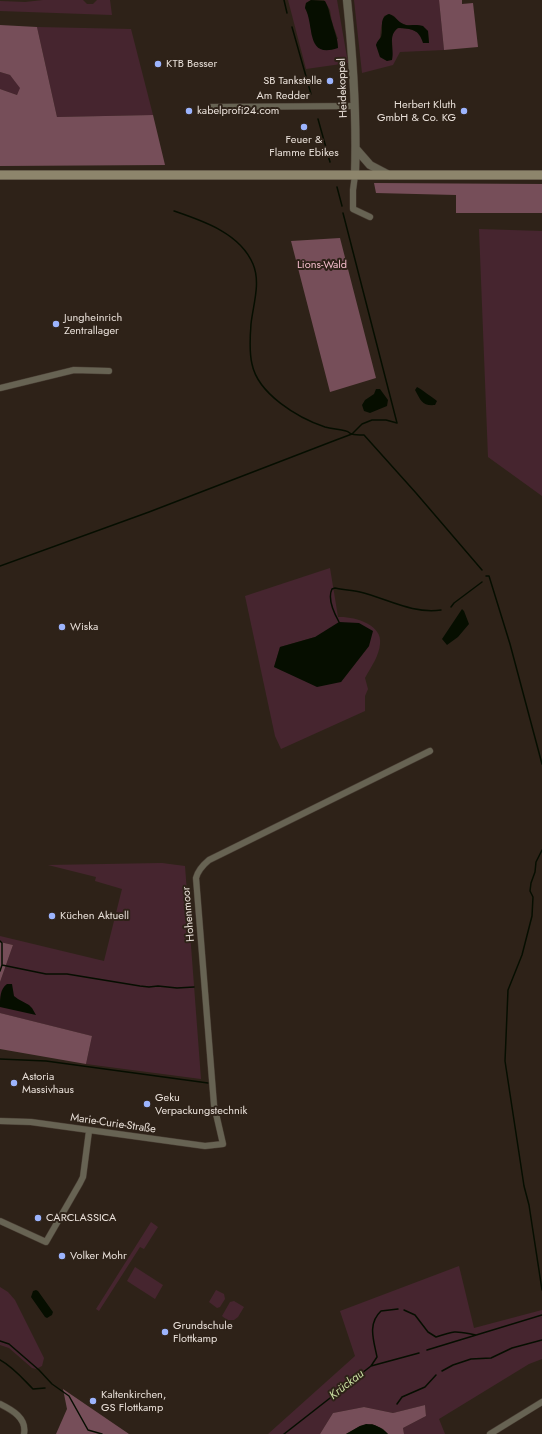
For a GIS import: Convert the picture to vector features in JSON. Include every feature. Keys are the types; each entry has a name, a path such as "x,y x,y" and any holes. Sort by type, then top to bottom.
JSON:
{"main road":[{"path":"0,175 542,175"}],"street":[{"name":"Heidekoppel","path":"347,0 353,59 356,149 355,175"},
{"name":"Am Redder","path":"211,107 355,106"},
{"path":"356,149 370,165 389,175"},
{"path":"355,175 353,208 370,217"},
{"path":"0,388 74,370 109,371"},
{"name":"Hohenmoor","path":"223,1144 214,1105 196,878 198,873 203,865 209,860 430,751"},
{"name":"Marie-Curie-Straße","path":"0,1121 31,1122 205,1146 223,1144"},
{"path":"0,1221 46,1242 83,1177 89,1131"},
{"path":"490,1434 542,1402"},
{"path":"0,1404 15,1413 23,1421 25,1429 24,1434"}],"shaded area":[{"path":"43,0 83,0 87,4 93,4 97,0 110,0 112,15 0,11 0,1 25,2"},
{"path":"288,0 311,0 306,3 305,7 309,17 312,36 338,39 332,22 330,10 324,0 337,0 348,63 306,69"},
{"path":"311,0 325,1 329,9 337,38 338,48 328,50 320,49 316,45 305,8 306,3"},
{"path":"354,0 439,0 444,50 400,52 393,65 362,73","holes":["389,14 394,16 399,22 406,25 417,25 428,31 429,43 424,43 417,32 398,28 392,36 392,49 387,61 380,57 376,45 380,38 384,16"]},
{"path":"389,14 403,24 423,26 428,31 429,43 423,43 417,32 398,28 392,39 392,60 387,61 380,57 376,45 382,34 382,21"},
{"path":"37,27 131,29 153,115 57,117"},
{"path":"0,72 10,75 21,88 17,95 0,89"},
{"path":"479,229 542,231 542,496 488,457"},
{"path":"417,387 437,401 435,405 427,405 422,402 415,390"},
{"path":"376,389 380,389 388,400 387,406 370,413 364,411 362,405 365,400 374,394"},
{"path":"330,568 338,617 351,618 366,623 377,631 380,637 378,653 365,678 368,689 365,696 365,711 281,749 275,736 245,596","holes":["315,637 369,646 341,682 293,675 274,667 280,647"]},
{"path":"462,609 469,624 458,637 447,645 442,639"},
{"path":"339,622 359,623 373,631 369,646 341,682 317,687 274,667 280,647 315,637"},
{"path":"162,863 185,866 201,1079 86,1064 92,1036 0,1013 0,982 13,945 0,942 0,936 104,961 122,889 95,881 96,877 48,865"},
{"path":"7,984 12,984 14,996 29,1005 36,1015 0,1007 0,997"},
{"path":"151,1222 158,1227 144,1249 140,1247 99,1311 96,1309"},
{"path":"459,1266 474,1328 542,1310 542,1359 529,1364 439,1419 445,1434 404,1434 403,1428 426,1416 425,1405 393,1413 364,1407 333,1413 320,1434 268,1434 355,1356 340,1311"},
{"path":"135,1267 163,1285 155,1299 127,1281"},
{"path":"0,1287 8,1292 15,1300 44,1358 42,1366 36,1369 32,1368 9,1348 0,1345"},
{"path":"36,1290 53,1312 52,1315 47,1318 31,1297 33,1291"},
{"path":"216,1290 224,1294 225,1299 220,1307 217,1308 209,1302"},
{"path":"234,1301 244,1307 238,1317 234,1320 227,1320 222,1316 230,1302"},
{"path":"366,1424 378,1426 388,1434 346,1434"}],"green space":[{"path":"439,0 462,0 462,4 473,3 478,47 444,50"},
{"path":"0,25 37,27 57,117 153,115 165,165 0,166 0,89 17,95 20,88 10,75 0,72"},
{"path":"374,183 542,184 542,213 456,213 456,195 376,193"},
{"name":"Lions-Wald","path":"340,238 376,378 330,392 291,241"},
{"path":"0,942 13,945 0,982"},
{"path":"0,1013 92,1036 86,1064 0,1049"},
{"path":"63,1389 129,1434 56,1434 67,1409"},
{"path":"425,1405 426,1416 403,1428 404,1434 388,1434 383,1429 372,1424 360,1426 346,1434 320,1434 333,1413 364,1407 393,1413"}],"waterway":[{"path":"284,0 287,13"},
{"path":"292,27 311,94"},
{"path":"318,119 330,162"},
{"path":"337,187 342,206"},
{"path":"174,211 197,219 230,236 247,253 253,264 256,279 256,294 251,324 250,355 256,375 262,385 271,395 303,418 325,427 346,431 353,434 364,435 482,570"},
{"path":"0,566 149,512 352,434 362,424 372,420 386,420 397,423 343,213"},
{"path":"486,576 489,576 510,644 542,764"},
{"path":"451,607 454,603 482,582"},
{"path":"339,622 333,610 330,597 332,589 335,588 360,592 410,608 430,611 441,610"},
{"path":"542,850 536,862 535,872 531,883 530,891 533,897 532,916 522,955 508,990 505,1061 542,1290"},
{"path":"0,941 2,943 2,965 0,971"},
{"path":"2,965 46,974 67,974 140,986 177,988 194,987"},
{"path":"0,1059 46,1061 208,1083"},
{"path":"371,1366 377,1357 373,1339 374,1321 381,1311 398,1309"},
{"path":"404,1310 415,1315 428,1332 436,1337 456,1332 476,1335"},
{"name":"Krückau","path":"427,1350 542,1315"},
{"path":"442,1371 453,1365 471,1359 491,1358 512,1348 542,1340"},
{"name":"Krückau","path":"0,1341 9,1344 39,1370 52,1384 69,1396 88,1430 102,1434"},
{"name":"Krückau","path":"284,1434 371,1366 419,1353"},
{"path":"0,1360 14,1370 33,1389 45,1388"},
{"path":"397,1404 402,1397 425,1387 436,1375"}],"place":[{"name":"KTB Besser","path":"158,64"},
{"name":"SB Tankstelle","path":"330,81"},
{"name":"kabelprofi24.com","path":"189,111"},
{"name":"Herbert Kluth GmbH & Co. KG","path":"464,111"},
{"name":"Feuer & Flamme Ebikes","path":"304,127"},
{"name":"Jungheinrich Zentrallager","path":"56,324"},
{"name":"Wiska","path":"62,627"},
{"name":"Küchen Aktuell","path":"52,916"},
{"name":"Astoria Massivhaus","path":"14,1083"},
{"name":"Geku Verpackungstechnik","path":"147,1104"},
{"name":"CARCLASSICA","path":"38,1218"},
{"name":"Volker Mohr","path":"62,1256"},
{"name":"Grundschule Flottkamp","path":"165,1332"},
{"name":"Kaltenkirchen, GS Flottkamp","path":"93,1401"}]}
